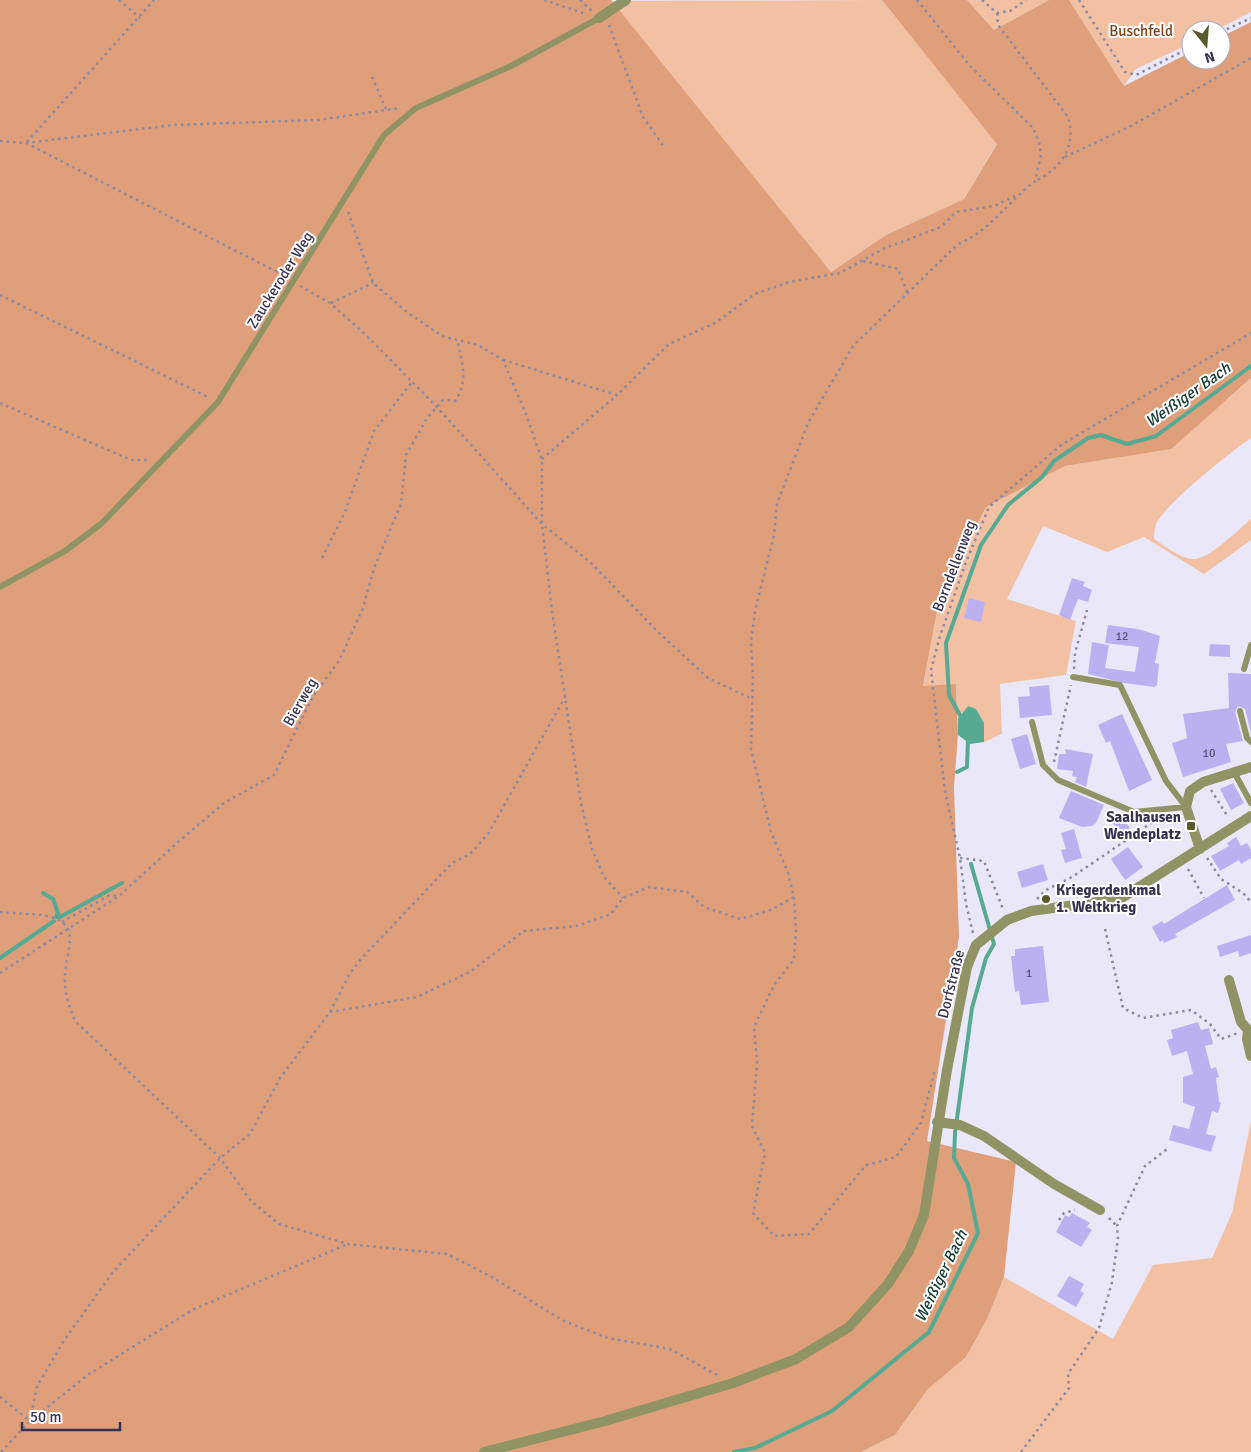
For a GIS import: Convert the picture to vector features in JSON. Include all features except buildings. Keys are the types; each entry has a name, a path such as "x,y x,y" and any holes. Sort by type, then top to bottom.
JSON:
{"street":[{"path":"602,16 626,0"},
{"path":"1200,849 1186,806 1190,791 1203,782 1251,768"},
{"name":"Dorfstraße","path":"484,1452 606,1422 733,1383 796,1359 849,1327 888,1284 909,1251 924,1214 937,1122 967,967 978,943 1007,920 1031,911 1120,899 1251,816"},
{"path":"1229,980 1241,1022 1250,1030 1248,1039 1251,1056"},
{"path":"937,1122 956,1125 984,1136 1054,1184 1100,1210"}],"lane":[{"name":"Zauckeroder Weg","path":"0,587 65,550 102,523 159,460 218,402 295,282 384,135 416,108 511,66 602,16"},
{"path":"1244,669 1251,645"},
{"path":"1032,722 1043,765 1058,780 1134,812 1170,810 1186,806 1166,781 1120,685 1073,677"},
{"path":"1240,711 1247,738 1251,742"},
{"path":"1234,772 1251,803"}],"path":[{"path":"119,0 140,18"},
{"path":"26,143 140,18 154,0"},
{"path":"544,0 602,16"},
{"path":"580,0 602,16 642,116 665,148"},
{"path":"918,0 970,66 1033,128 1039,142 1041,155 1035,181"},
{"path":"982,0 998,13 1010,11 1026,0"},
{"path":"1079,0 1125,72 1130,75 1136,75 1181,52"},
{"path":"936,1069 921,1123 896,1157 866,1165 809,1234 774,1236 753,1213 764,1153 752,1126 757,1062 754,1027 774,985 794,959 796,930 794,897 788,873 770,832 751,749 751,642 755,611 774,535 777,504 791,465 808,423 853,346 958,244 974,238 1018,194 1035,181 1048,175 1065,156 1070,142 1071,126 1068,116 998,25 998,13"},
{"path":"1231,27 1251,18"},
{"path":"1065,156 1131,126 1251,58"},
{"path":"372,77 386,109"},
{"path":"1,141 26,143 173,125 318,120 386,109 416,108"},
{"path":"26,143 295,282 330,303 437,407 542,524 591,563 658,632 708,678 752,698"},
{"path":"542,460 617,396 669,344 715,322 755,294 789,282 840,273 883,249 941,227 956,212 994,206 1018,194"},
{"path":"344,200 372,284 407,312 442,336 478,345 503,360 617,396"},
{"path":"862,261 898,269 908,294"},
{"path":"330,303 372,284"},
{"path":"0,295 218,402"},
{"name":"Borndellenweg","path":"978,943 966,904 960,858 945,791 931,670 940,636 966,562 989,507 1061,445 1251,333"},
{"name":"Bierweg","path":"0,973 119,896 178,842 224,804 274,775 313,696 339,662 364,608 374,568 401,504 406,455 427,418 443,400 455,401 461,393 464,374 457,340"},
{"path":"503,360 526,414 542,460 542,524 552,611 581,803 592,849 604,877 623,898"},
{"path":"322,558 344,512 374,431 412,382"},
{"path":"0,403 131,460 159,460"},
{"path":"1052,773 1073,677 1075,653 1087,610"},
{"path":"30,1421 37,1386 66,1339 113,1272 220,1158 250,1134 280,1078 330,1012 350,973 361,959 452,863 470,854 488,834 565,697"},
{"path":"1203,782 1218,800 1234,827"},
{"path":"1033,902 1046,890 1072,877 1170,810"},
{"path":"1200,849 1221,879 1243,892 1251,902"},
{"path":"960,858 984,860 1007,920"},
{"path":"1183,860 1204,898"},
{"path":"330,1012 416,997 470,972 524,931 576,926 611,914 623,898 650,888 687,892 704,907 740,919 770,910 794,897"},
{"path":"62,922 110,895 119,896"},
{"path":"0,912 47,916 62,922 69,930 71,944 64,976 66,999 75,1021 220,1158 251,1201 279,1224 348,1244 447,1254 490,1276 564,1321 608,1338 670,1349 733,1383"},
{"path":"1105,929 1123,1008 1143,1018 1191,1010 1210,1024 1222,1039 1250,1030"},
{"path":"1021,1452 1069,1388 1068,1374 1099,1328 1112,1282 1118,1238 1117,1226 1145,1166 1167,1149"},
{"path":"1059,1220 1064,1213 1078,1209"},
{"path":"1,1452 30,1421 89,1374 194,1309 348,1244"},
{"path":"0,1397 30,1421"}],"green space":[{"path":"882,0 997,143 964,199 886,235 831,272 610,1"},
{"path":"967,0 1049,0 994,30"},
{"name":"Buschfeld","path":"1069,0 1251,0 1251,12 1231,22 1231,20 1181,20 1181,48 1136,69 1124,86"},
{"path":"1251,378 1251,438 1198,480 1169,506 1155,527 1154,539 1183,556 1193,559 1200,558 1232,536 1251,519 1251,540 1204,574 1144,537 1107,552 1043,526 1007,599 1076,621 1066,675 1000,684 1002,734 984,742 984,723 968,706 958,719 956,684 923,687 939,601 986,507 1065,466 1115,458 1229,398"},
{"path":"1251,1121 1251,1452 861,1452 895,1435 927,1390 966,1357 987,1319 1004,1277 1113,1339 1153,1265 1212,1258 1232,1213"}],"shaded area":[{"path":"0,0 611,0 831,272 886,235 964,199 997,144 882,0 967,0 994,30 1049,0 1069,0 1124,86 1181,57 1181,70 1231,70 1231,32 1251,22 1251,378 1171,449 1065,466 986,507 939,601 923,686 956,684 958,734 954,787 959,937 927,1141 1016,1162 1004,1277 987,1319 966,1357 927,1390 895,1435 861,1452 0,1452"},
{"path":"968,706 976,709 984,723 984,742 970,744 958,735 958,719"}],"waterway":[{"name":"Weißiger Bach","path":"962,719 949,695 946,643 981,545 1008,505 1042,477 1054,461 1088,438 1101,435 1127,444 1156,436 1251,366"},
{"name":"Weißiger Bach","path":"957,772 967,767 968,739"},
{"name":"Weißiger Bach","path":"734,1452 755,1448 832,1411 929,1332 978,1233 968,1184 954,1158 955,1133 972,1008 986,958 994,944 971,864"},
{"path":"43,893 53,899 58,913 56,917 60,917 122,883"},
{"path":"0,958 54,921"}],"place":[{"name":"Saalhausen Wendeplatz","path":"1191,826"},
{"name":"Kriegerdenkmal 1. Weltkrieg","path":"1046,899"}]}
